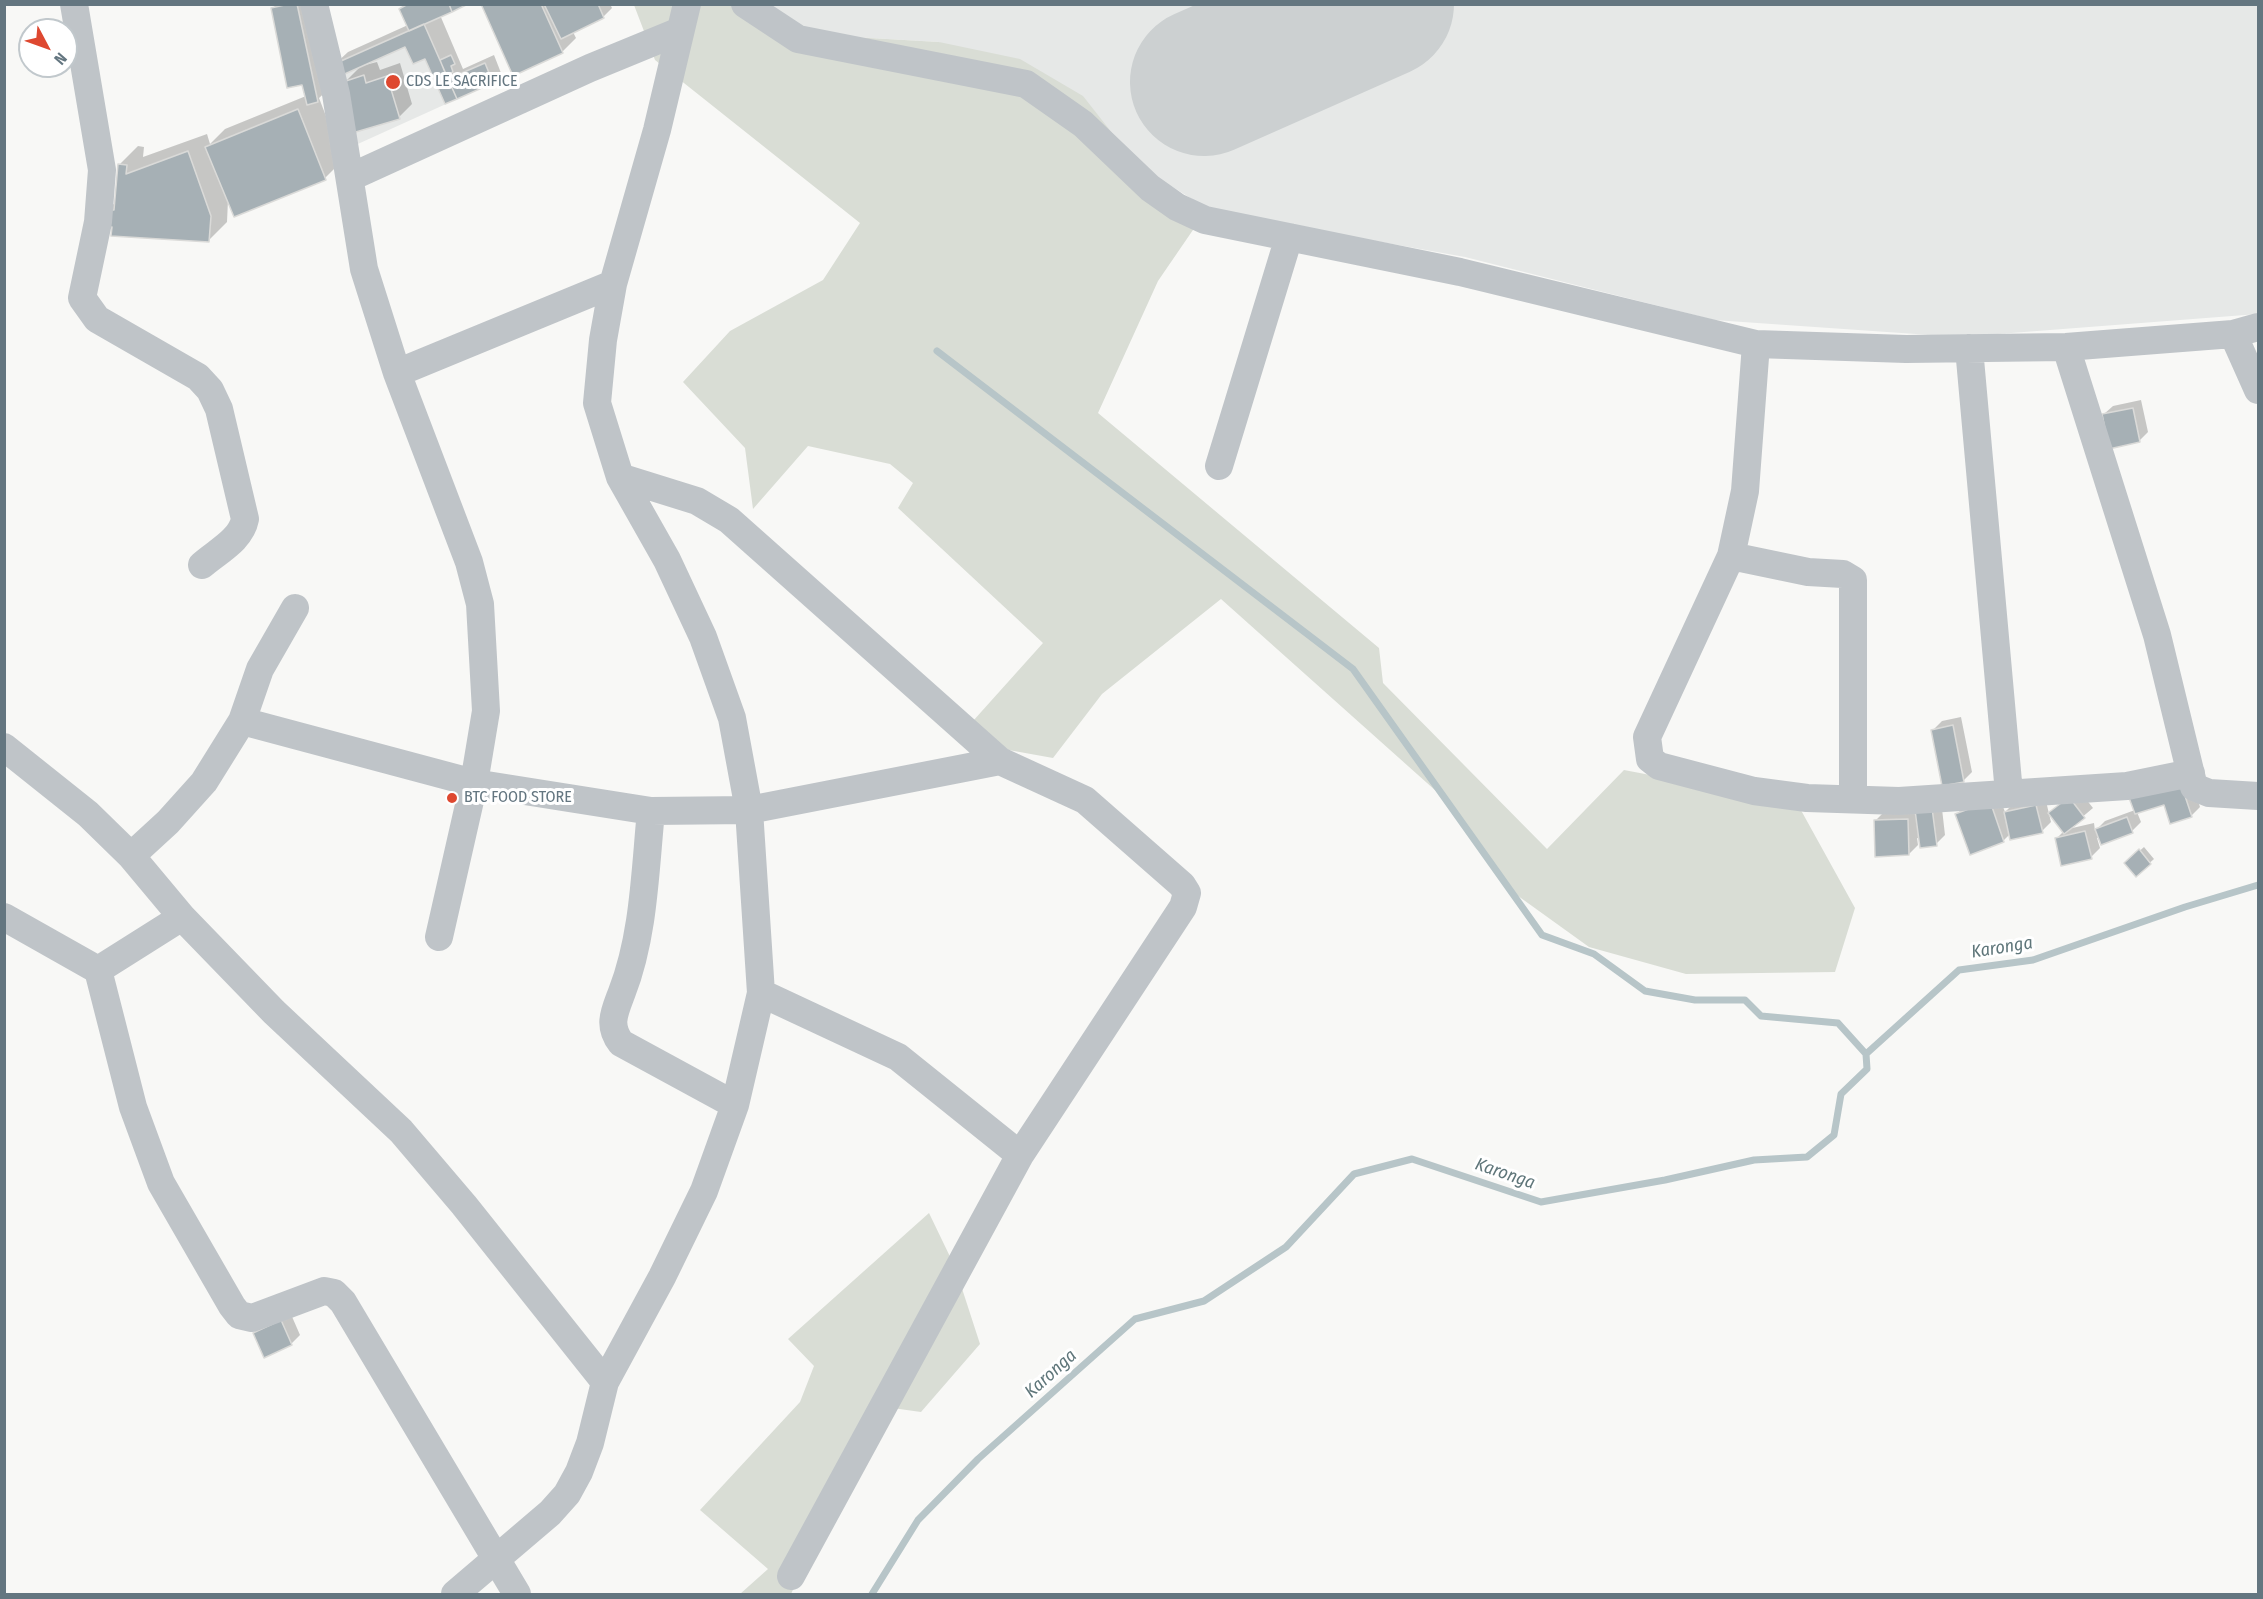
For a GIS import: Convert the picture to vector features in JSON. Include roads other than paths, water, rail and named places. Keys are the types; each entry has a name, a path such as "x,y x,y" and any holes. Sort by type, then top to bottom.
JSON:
{"street":[{"path":"74,4 102,170 98,222 82,298 97,319 198,377 210,390 219,409 245,519 243,530 202,565"},
{"path":"314,4 336,94 364,269 397,372 466,554 480,604 486,711 474,783 439,937"},
{"path":"745,4 798,39 1026,84 1083,124 1150,188 1177,207 1205,220 1460,272 1756,344 1906,349 2066,347 2246,331 2259,390"},
{"path":"351,177 590,68 683,18"},
{"path":"455,1594 497,1561 550,1513 567,1494 579,1472 590,1443 605,1382 684,1235 704,1191 735,1105 761,993 749,810 732,718 707,647 667,560 620,477 597,403 613,284 657,130 683,18"},
{"path":"1219,466 1289,237"},
{"path":"397,372 613,284"},
{"path":"1756,344 1745,491 1731,556 1647,737 1650,759 1659,766 1754,791 1807,798 1919,800 2127,786 2192,773"},
{"path":"2066,347 2157,635 2194,787 2200,791 2259,796"},
{"path":"1969,348 2009,793"},
{"path":"620,477 697,501 729,520 1000,762 1085,800 1165,869 1187,893 1183,907 1020,1155 791,1576"},
{"path":"1731,556 1808,572 1844,574 1853,580 1853,799"},
{"path":"131,856 168,822 204,782 242,721 260,669 296,608"},
{"path":"242,721 474,783 651,811 749,810 1000,762"},
{"path":"4,747 88,814 131,856 182,917 274,1012 401,1131 430,1162 605,1382"},
{"path":"651,811 638,937 633,965 614,1014 613,1033 621,1043 735,1105"},
{"path":"4,917 98,970 133,1107 161,1183 232,1306 239,1315 252,1318 324,1291 334,1293 343,1302 516,1594"},
{"path":"98,970 182,917"},
{"path":"761,993 898,1057 1020,1155"}],"waterway":[{"path":"937,351 1353,669 1542,935 1594,954 1645,991 1695,1000 1745,1000 1761,1016 1838,1023 1866,1054"},
{"name":"Karonga","path":"872,1594 918,1520 978,1459 1135,1319 1204,1301 1286,1247 1354,1174 1412,1159 1541,1202 1665,1180 1754,1160 1807,1157 1834,1135 1841,1094 1867,1069 1866,1054 1959,970 2033,960 2185,907 2258,885"}],"place":[{"name":"CDS LE SACRIFICE","path":"393,82"},
{"name":"BTC FOOD STORE","path":"452,798"}]}
